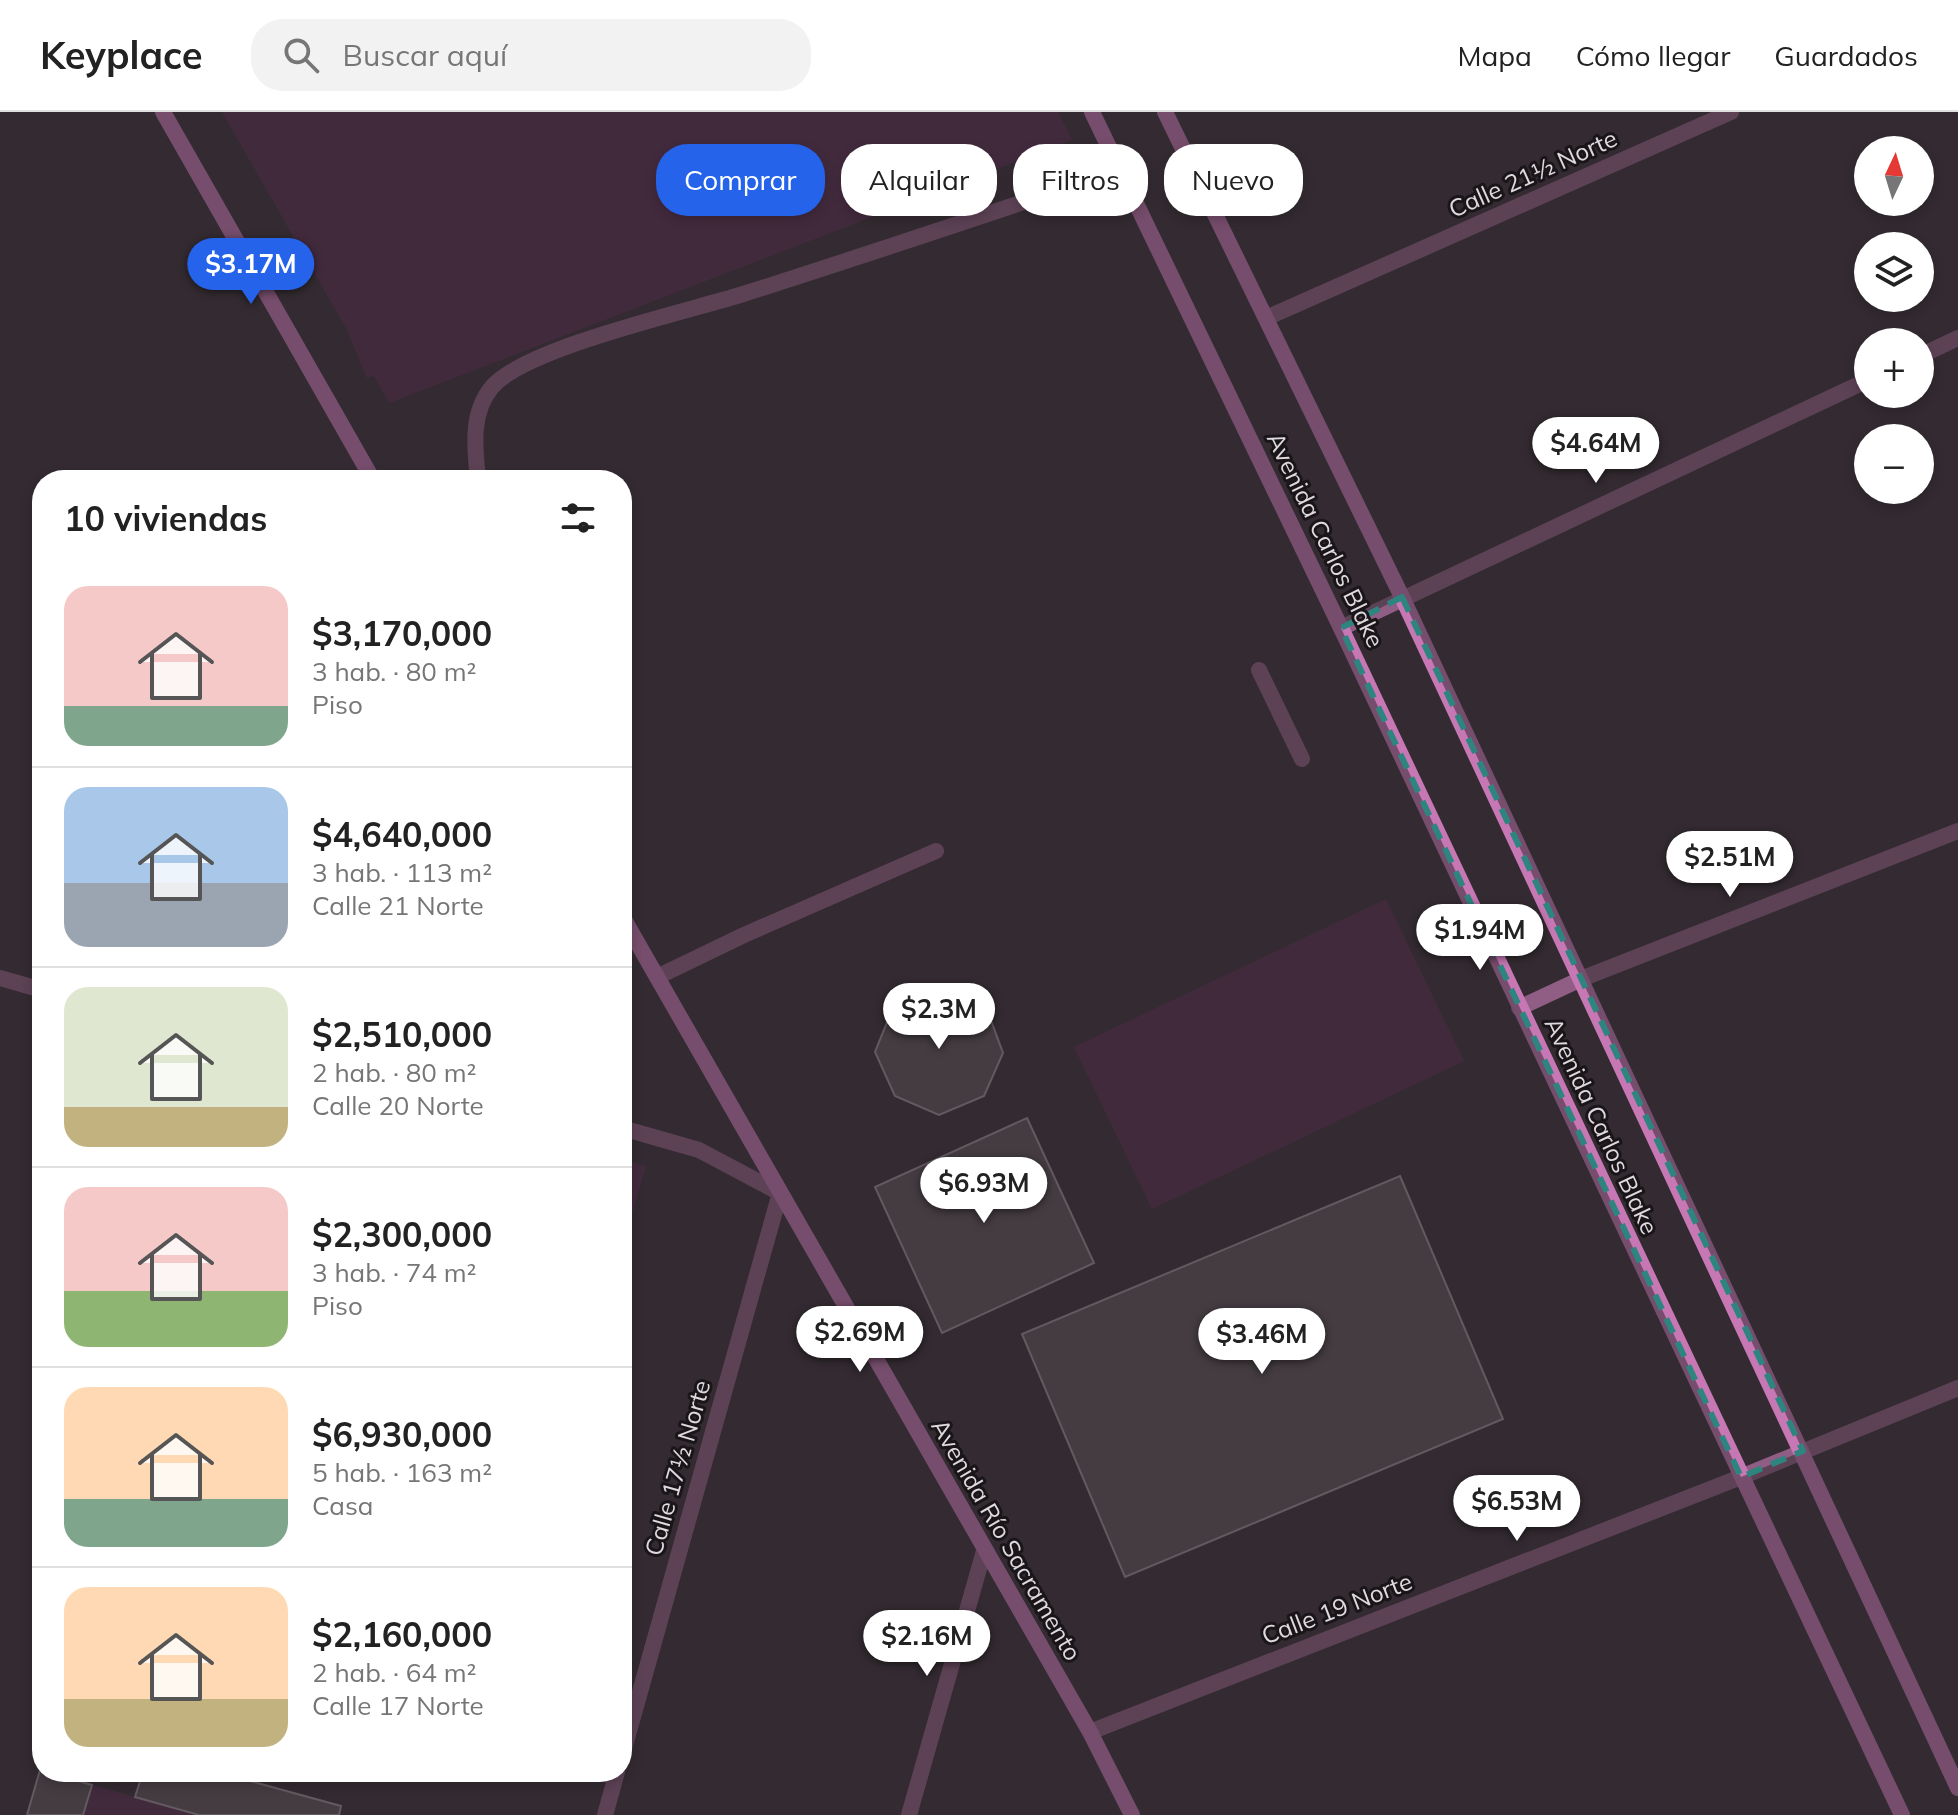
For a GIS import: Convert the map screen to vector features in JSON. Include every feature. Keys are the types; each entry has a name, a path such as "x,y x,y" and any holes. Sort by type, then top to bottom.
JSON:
{"street":[{"path":"163,112 367,470"},
{"name":"Avenida Carlos Blake","path":"1092,112 1107,144"},
{"name":"Avenida Carlos Blake","path":"1165,112 1402,597 1958,1788"},
{"name":"Calle 21½ Norte","path":"1266,318 1731,112"},
{"path":"477,470 474,442 483,400 509,371 560,349 768,286 1013,205"},
{"name":"Avenida Carlos Blake","path":"1142,216 1341,628 1902,1815"},
{"path":"1934,349 1958,338"},
{"path":"1341,628 1854,387"},
{"path":"1259,670 1302,759"},
{"path":"1519,1008 1581,979 1958,831"},
{"path":"657,977 744,935 936,851"},
{"name":"Avenida Río Sacramento","path":"632,933 1090,1732 1132,1815"},
{"path":"0,978 32,987"},
{"path":"632,1131 699,1150 780,1193"},
{"name":"Calle 17½ Norte","path":"632,1720 780,1193"},
{"name":"Calle 19 Norte","path":"1090,1732 1741,1477 1958,1388"},
{"path":"909,1815 984,1551"},
{"path":"605,1815 614,1782"}],"highlighted area":[{"path":"1402,597 1803,1451 1741,1477 1341,628"}],"shaded area":[{"path":"222,112 1058,112 1072,140 1062,144 1013,144 1013,163 997,169 997,144 841,144 841,216 875,216 389,403 374,376 367,378 346,328"},
{"path":"1386,899 1464,1061 1152,1209 1074,1047"},
{"path":"632,1162 646,1166 632,1214"},
{"path":"92,1785 199,1815 83,1815"}],"building":[{"path":"941,987 986,1007 1003,1053 984,1096 939,1115 895,1096 875,1052 894,1005"},
{"path":"1027,1118 1094,1263 942,1333 875,1187"},
{"path":"1400,1176 1503,1419 1125,1577 1022,1334"},
{"path":"37,1782 82,1782 92,1785 83,1815 27,1815"},
{"path":"140,1782 253,1782 341,1806 339,1815 199,1815 135,1797"}]}
